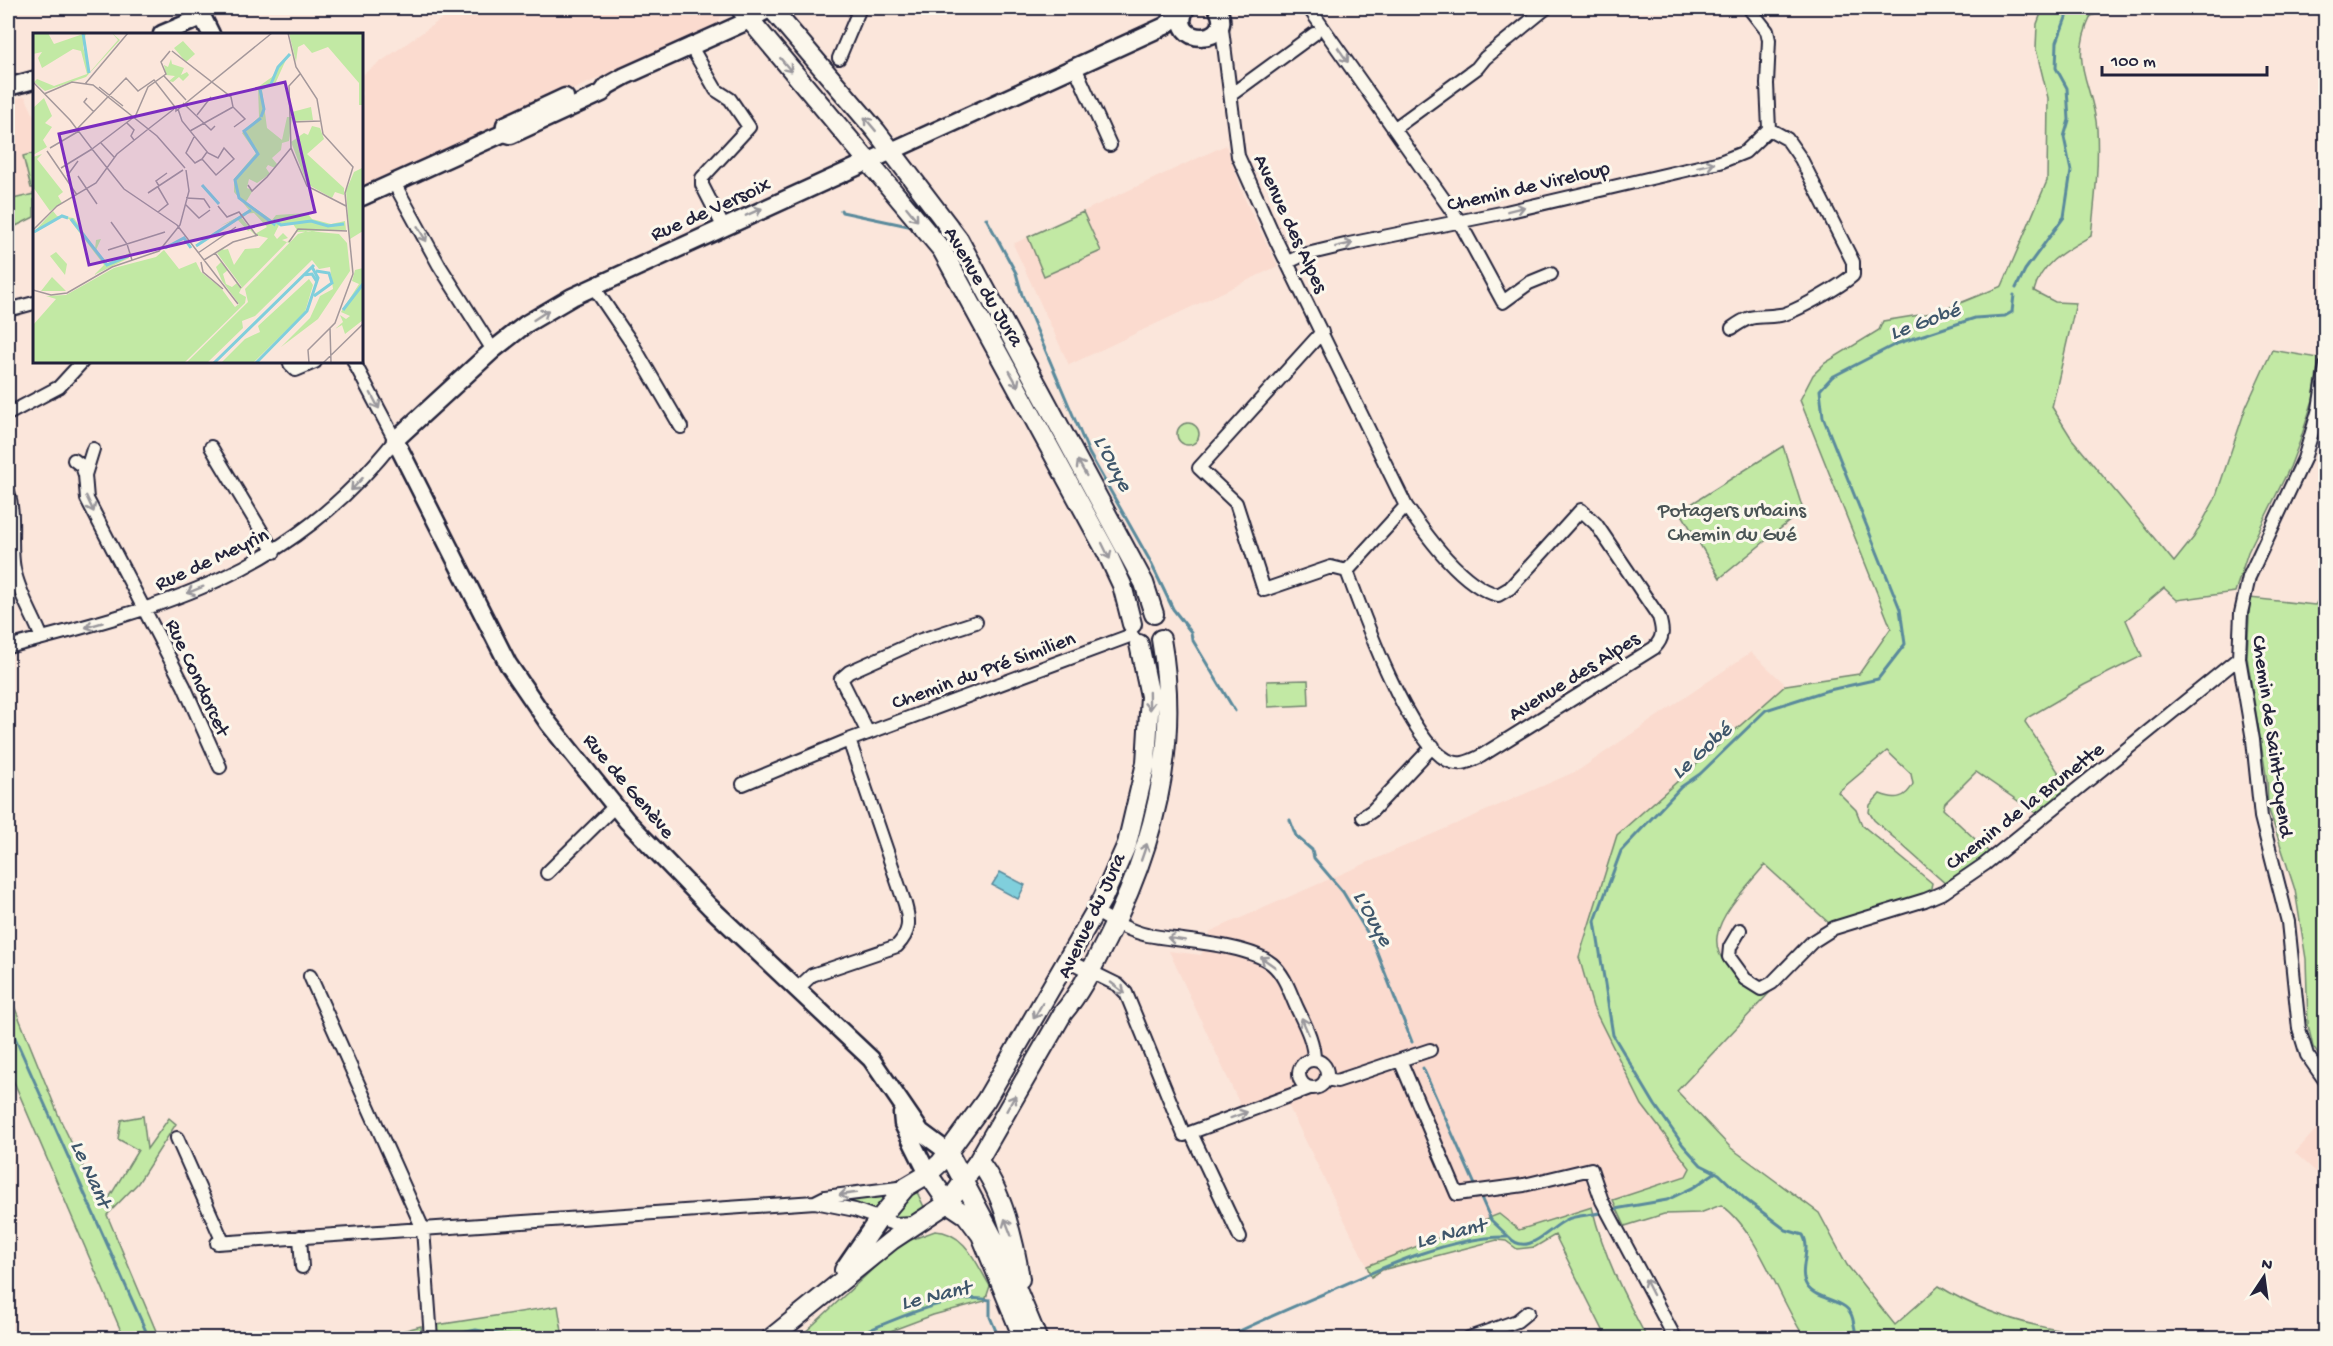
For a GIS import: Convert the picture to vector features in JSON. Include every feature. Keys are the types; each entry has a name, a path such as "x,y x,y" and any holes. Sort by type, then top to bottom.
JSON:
{"main road":[{"name":"Avenue du Jura","path":"771,8 891,151 959,240 1144,583 1154,614"},
{"name":"Avenue du Jura","path":"744,14 942,250 952,266 1107,553 1122,585 1134,634 1146,669 1150,696 1149,730 1142,788 1127,844 1096,912 986,1100 948,1152 928,1174 906,1186"},
{"path":"1143,614 1154,614 1164,627 1161,639 1150,646 1134,634 1143,614"},
{"name":"Avenue du Jura","path":"830,1289 892,1240 948,1203 978,1161 1063,1013 1090,972 1115,922 1145,849 1162,786 1168,711 1161,639"},
{"path":"948,1152 994,1238 1037,1338"},
{"path":"978,1161 990,1178 1015,1244 1024,1304"},
{"path":"928,1174 948,1203 966,1215 981,1235 1023,1338"},
{"path":"771,1338 830,1289 906,1186"}],"street":[{"path":"363,197 504,133 511,135 602,93 607,86 690,45 744,14 771,8"},
{"path":"839,58 860,8"},
{"path":"1309,8 1459,220 1503,302 1528,283 1551,274"},
{"path":"1395,128 1478,68 1485,58 1546,8"},
{"path":"1732,328 1748,316 1779,315 1792,311 1853,275 1852,262 1801,159 1787,139 1770,129 1767,84 1769,40 1767,31 1749,8"},
{"path":"1185,9 1183,22 1195,35"},
{"name":"Rue de Versoix","path":"395,440 494,350 548,310 593,286 723,226 1165,26 1185,9"},
{"path":"164,33 200,12 210,33"},
{"path":"1195,35 1216,32 1221,13"},
{"name":"Avenue des Alpes","path":"1221,13 1238,156 1406,506 1431,541 1471,581 1487,592 1498,595 1510,588 1581,510 1596,524 1659,617 1662,627 1660,641 1654,648 1481,756 1463,764 1446,760 1412,723 1347,571"},
{"path":"1165,26 1195,35 1216,45 1226,57"},
{"path":"1232,94 1314,34"},
{"path":"690,45 716,90 730,99 749,127 702,178 702,185 723,226"},
{"path":"1075,67 1110,145"},
{"path":"8,87 33,80"},
{"name":"Chemin de Vireloup","path":"1288,262 1302,255 1720,162 1745,152 1770,129"},
{"path":"394,183 439,265 494,350"},
{"path":"593,286 633,345 681,427"},
{"path":"8,310 33,303"},
{"path":"1322,332 1199,468 1236,503 1264,590 1331,567 1347,571 1406,506"},
{"path":"8,414 59,387 81,363"},
{"path":"290,364 296,370 313,363"},
{"path":"355,363 395,440"},
{"name":"Chemin de Saint-Oyend","path":"2325,366 2322,410 2299,474 2249,577 2241,613 2239,658 2253,740 2261,817 2288,922 2299,1029 2307,1054 2325,1083"},
{"name":"Rue de Meyrin","path":"8,648 145,609 226,577 274,552 332,509 395,440"},
{"name":"Rue de Genève","path":"395,440 508,664 549,724 615,806 699,896 871,1059 901,1106 921,1132 948,1152"},
{"path":"211,447 274,552"},
{"name":"Rue Condorcet","path":"85,475 93,448"},
{"name":"Rue Condorcet","path":"74,460 82,466 87,499 145,609 220,767"},
{"path":"8,490 12,513 12,554 18,586 42,638"},
{"path":"868,733 841,679 849,672 918,641 976,622"},
{"name":"Chemin du Pré Similien","path":"743,784 849,740 1134,634"},
{"name":"Chemin de la Brunette","path":"1740,930 1730,947 1728,957 1745,980 1761,989 1772,983 1812,942 1834,928 1878,916 1944,892 1985,864 2239,658"},
{"path":"797,989 812,975 897,946 906,937 909,929 905,904 849,740"},
{"path":"1363,817 1372,811 1433,746"},
{"path":"547,873 615,806"},
{"path":"1096,912 1146,934 1224,946 1262,957 1271,963 1281,974 1306,1027 1313,1044 1314,1060"},
{"path":"1067,960 1118,985 1126,993 1188,1134 1240,1237"},
{"path":"310,976 423,1229 431,1332"},
{"path":"1327,1079 1337,1081 1430,1050"},
{"path":"1310,1088 1302,1083 1299,1070 1303,1064 1314,1060 1324,1065 1327,1079"},
{"path":"1400,1060 1457,1194 1470,1194 1591,1169 1602,1201 1675,1338"},
{"path":"1188,1134 1318,1087 1327,1079"},
{"name":"Rue de Genève","path":"901,1106 903,1124 928,1174"},
{"path":"177,1138 220,1243 815,1202 855,1210 879,1220 900,1224 924,1221"},
{"path":"815,1202 825,1197 906,1186"},
{"path":"300,1237 302,1267"},
{"path":"1469,1338 1517,1321 1528,1312"}],"shaded area":[{"path":"457,8 725,8 718,23 363,187 363,74"},
{"path":"25,96 33,114 33,218 8,230 8,100"},
{"path":"1226,145 1246,202 1278,266 1069,365 1013,244"},
{"path":"1751,652 1786,685 1617,835 1579,957 1593,1007 1642,1105 1690,1168 1686,1176 1519,1230 1499,1214 1367,1266 1288,1105 1247,1120 1169,951 1201,955 1211,931 1579,770"},
{"path":"2325,1119 2325,1180 2295,1153"}],"green space":[{"path":"2043,8 2191,8 2151,14 2107,9 2091,16 2084,33 2082,61 2097,129 2096,182 2091,236 2056,258 2042,272 2034,291 2055,302 2076,303 2052,407 2072,439 2174,562 2194,537 2215,499 2246,407 2272,350 2319,358 2313,400 2290,467 2248,552 2235,592 2177,600 2164,588 2126,620 2142,656 2084,685 2027,718 2025,722 2071,791 2040,816 1976,772 1945,803 1943,809 1992,855 1947,885 1874,820 1869,812 1870,805 1880,794 1900,797 1907,793 1913,784 1911,774 1887,751 1838,792 1856,810 1862,825 1932,883 1930,893 1840,922 1829,923 1765,865 1724,918 1718,933 1718,948 1725,963 1741,977 1767,992 1772,990 1677,1091 1731,1148 1819,1213 1847,1265 1895,1325 1939,1286 1982,1308 2028,1324 2076,1333 2124,1338 1805,1338 1746,1230 1721,1205 1700,1213 1664,1214 1625,1226 1613,1200 1686,1176 1690,1168 1642,1105 1593,1007 1579,957 1617,835 1786,685 1859,674 1891,628 1800,400 1813,375 1825,363 1879,330 1883,321 1938,312 2002,286 2047,181 2048,98 2036,49 2037,24"},
{"path":"33,153 33,188 31,188 23,156"},
{"path":"33,194 33,218 16,226 13,199"},
{"path":"1083,212 1101,251 1044,276 1028,237"},
{"path":"1188,423 1196,426 1199,434 1196,442 1188,445 1180,442 1177,434 1180,426"},
{"name":"Potagers urbains Chemin du Gué","path":"1783,446 1803,510 1720,578 1680,511"},
{"path":"2325,590 2325,1064 2313,1047 2308,1025 2306,959 2295,890 2268,807 2267,781 2247,657 2250,598 2315,605"},
{"path":"1308,680 1309,705 1268,707 1267,681"},
{"path":"8,991 60,1119 103,1208 138,1150 118,1139 121,1120 143,1116 147,1149 169,1118 176,1124 138,1183 107,1215 159,1338 124,1338 8,1068"},
{"path":"915,1188 925,1209 906,1218 887,1217"},
{"path":"892,1192 877,1214 828,1200"},
{"path":"1592,1207 1615,1274 1647,1338 1607,1338 1555,1235 1535,1247 1517,1249 1506,1241 1497,1240 1382,1270 1371,1277 1367,1266 1499,1214 1519,1230"},
{"path":"935,1231 954,1237 969,1250 990,1286 985,1301 933,1315 872,1338 799,1338 892,1251 908,1241"},
{"path":"558,1306 563,1338 438,1338 437,1325"},
{"path":"421,1326 422,1338 376,1338"}],"water":[{"path":"1000,872 1025,885 1018,899 992,885"}],"waterway":[{"name":"Le Gobé","path":"2016,288 2025,270 2064,217 2071,171 2064,137 2069,120 2067,88 2056,68 2057,42 2068,12 2075,8"},
{"name":"L'Ouye","path":"841,210 913,227"},
{"name":"L'Ouye","path":"986,218 1016,273 1022,295 1089,453 1149,559 1173,609 1191,632 1192,639 1235,711"},
{"name":"Le Gobé","path":"1861,1338 1857,1336 1852,1316 1847,1309 1811,1291 1807,1286 1803,1274 1806,1247 1803,1235 1786,1230 1745,1199 1719,1174 1701,1165 1683,1145 1655,1105 1613,1035 1595,921 1621,851 1681,787 1700,774 1766,710 1825,691 1878,679 1905,644 1900,609 1823,417 1820,390 1832,377 1896,344 1975,318 2005,316 2012,312 2014,295"},
{"name":"L'Ouye","path":"1290,820 1296,836 1312,850 1314,858 1343,892 1373,942 1412,1042"},
{"name":"Le Nant","path":"8,1022 149,1338"},
{"name":"L'Ouye","path":"1423,1068 1476,1187"},
{"name":"Le Nant","path":"1609,1210 1667,1200 1694,1187 1716,1172"},
{"name":"L'Ouye","path":"1479,1193 1491,1220 1508,1236"},
{"name":"Le Nant","path":"1225,1338 1372,1273 1441,1247 1465,1241 1509,1237 1516,1243 1530,1243 1570,1218 1603,1212"},
{"name":"Le Nant","path":"850,1338 919,1310 938,1304 974,1298 990,1300 990,1317 999,1338"},
{"name":"Le Nant","path":"438,1338 476,1330 520,1338"},
{"name":"Le Gobé","path":"1920,1338 1928,1338"}]}
